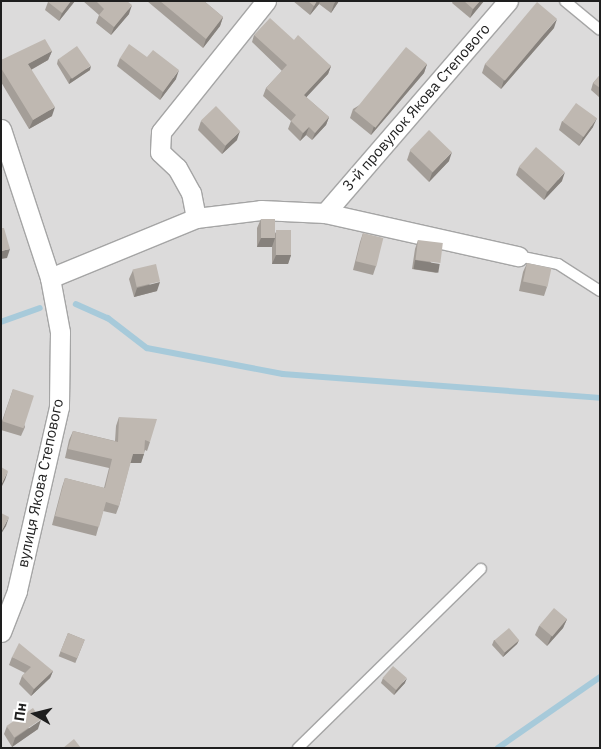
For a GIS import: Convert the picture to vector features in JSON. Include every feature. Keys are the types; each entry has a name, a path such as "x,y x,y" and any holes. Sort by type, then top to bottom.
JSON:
{"street":[{"path":"196,218 191,193 177,168 160,152 161,132 266,1"},
{"name":"3-й провулок Якова Степового","path":"324,213 508,1"},
{"name":"вулиця Якова Степового","path":"1,129 50,278 60,332 59,407 17,591 1,632"},
{"path":"50,278 196,218 261,210 324,213 518,256"}],"lane":[{"path":"566,1 600,30"},
{"path":"518,256 558,264 600,291"},
{"path":"298,748 481,569"}],"shaded area":[{"path":"1,1 600,1 600,748 1,748"}],"building":[{"path":"49,1 71,1 62,13"},
{"path":"96,1 127,1 132,5 114,27 99,15 104,9"},
{"path":"160,1 204,1 223,17 206,39"},
{"path":"308,1 317,1 314,6"},
{"path":"464,1 480,1 473,9"},
{"path":"537,2 557,19 505,81 485,64"},
{"path":"270,18 294,40 298,35 331,66 304,95 329,117 315,133 309,127 303,133 291,121 296,115 266,88 287,65 254,35"},
{"path":"45,39 52,51 28,64 55,107 33,120 1,68 1,60"},
{"path":"129,44 147,57 153,50 179,70 163,92 120,58"},
{"path":"77,46 91,66 72,79 58,59"},
{"path":"406,47 427,64 375,128 354,111"},
{"path":"600,75 600,88 593,83"},
{"path":"576,103 597,118 584,137 562,122"},
{"path":"216,106 240,131 225,146 201,121"},
{"path":"429,130 452,152 433,172 410,150"},
{"path":"536,147 565,172 548,192 519,167"},
{"path":"261,219 275,219 275,238 261,238"},
{"path":"1,228 4,228 10,249 1,251"},
{"path":"276,230 291,230 291,255 276,255"},
{"path":"363,233 383,238 376,266 356,261"},
{"path":"418,240 443,243 440,263 416,260"},
{"path":"527,263 551,268 548,287 523,282"},
{"path":"156,264 160,282 137,287 133,269"},
{"path":"13,389 34,396 23,428 2,421"},
{"path":"119,417 157,419 150,442 145,440 144,454 133,454 119,506 106,502 99,527 55,516 65,478 105,488 112,459 68,449 73,431 118,442"},
{"path":"1,467 8,471 1,485"},
{"path":"1,513 9,517 2,530 1,530"},
{"path":"554,608 567,619 552,637 539,626"},
{"path":"509,628 519,640 505,652 494,640"},
{"path":"68,633 85,640 77,658 61,652"},
{"path":"19,643 53,671 34,689 22,676 31,667 12,657"},
{"path":"393,666 407,678 396,690 383,678"},
{"path":"33,708 41,720 14,738 6,726"},
{"path":"74,739 81,748 63,748"}],"waterway":[{"path":"76,304 108,318 147,348 283,374 600,398"},
{"path":"1,322 40,308"},
{"path":"498,748 600,677"}]}
